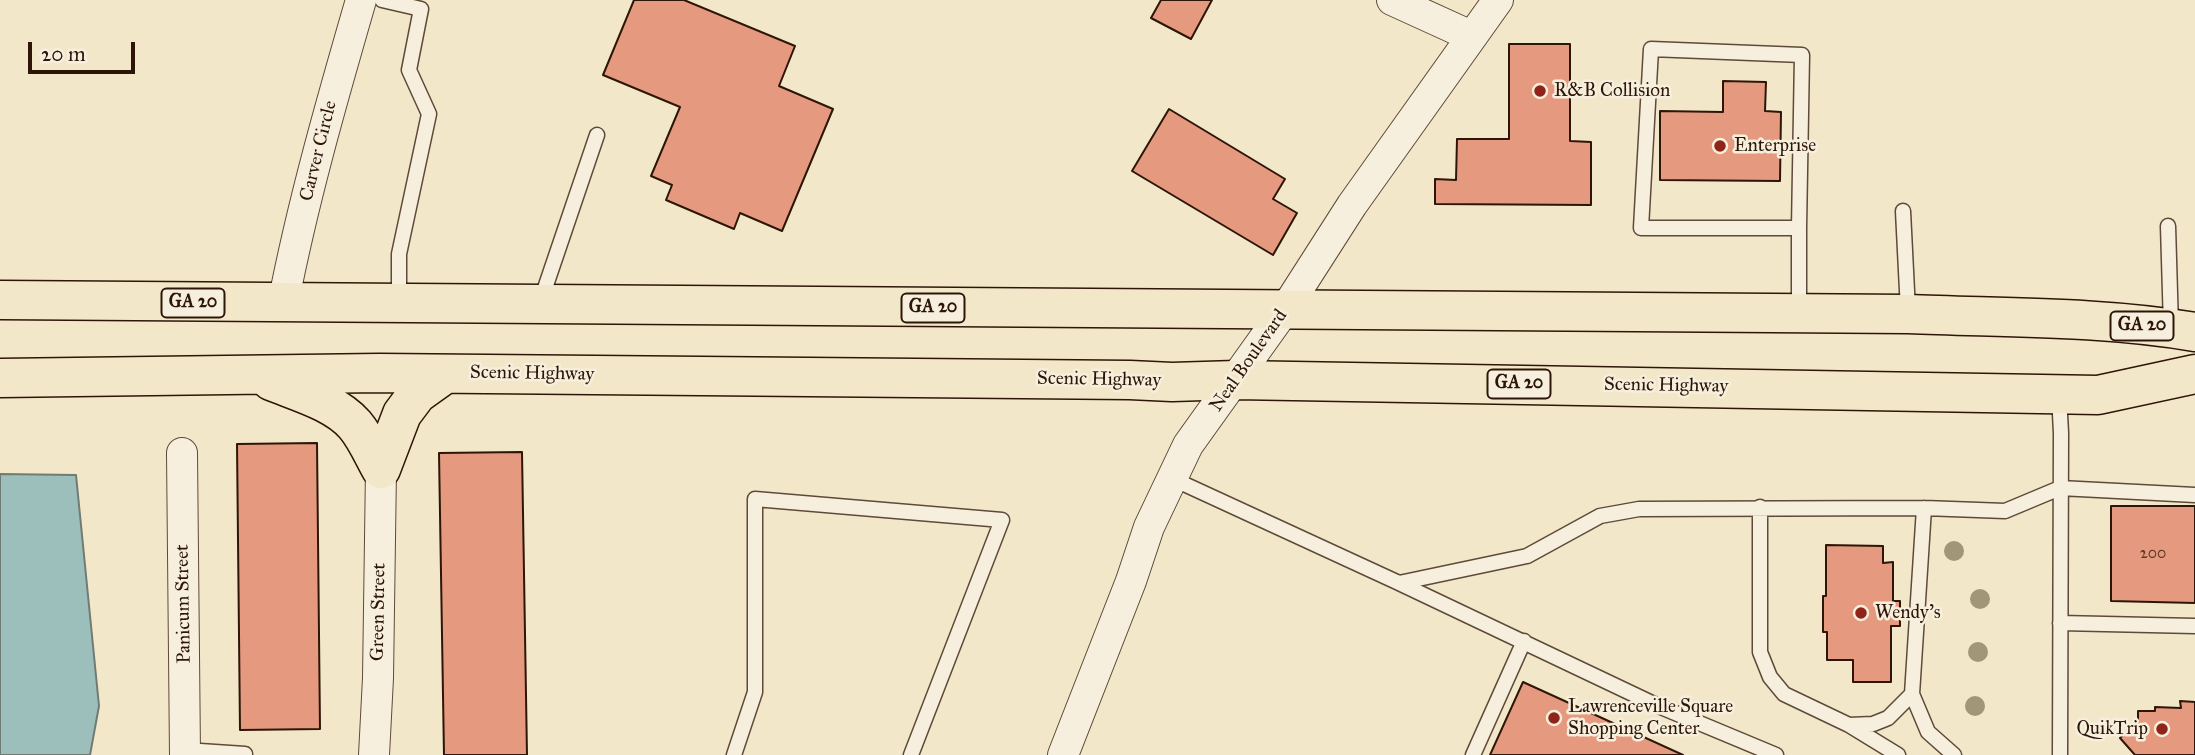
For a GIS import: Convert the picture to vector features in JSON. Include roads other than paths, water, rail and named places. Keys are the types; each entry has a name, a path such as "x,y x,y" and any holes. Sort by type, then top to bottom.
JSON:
{"highway":[{"name":"GA 20","path":"0,300 1908,314 2088,321 2183,330"},
{"path":"253,374 316,399 346,416 356,426 381,469"},
{"name":"Scenic Highway","path":"0,377 446,374 1117,379 1172,382 1236,380 2098,395 2195,374"},
{"path":"381,469 402,414 417,394 446,374"}],"street":[{"name":"Carver Circle","path":"283,303 326,119 360,0"},
{"path":"1392,0 1471,36"},
{"name":"Neal Boulevard","path":"1063,755 1131,581 1149,527 1188,446 1286,308 1352,205 1498,0"},
{"name":"Panicum Street","path":"182,453 185,752"},
{"name":"Green Street","path":"374,755 378,678 381,469"}],"lane":[{"path":"383,0 421,9 410,69 429,114 399,254 399,303"},
{"path":"1799,228 1641,228 1651,49 1802,55 1799,314"},
{"path":"540,305 597,135"},
{"path":"1903,211 1908,314"},
{"path":"2168,226 2183,330"},
{"path":"2059,394 2062,433 2060,755"},
{"path":"1171,478 1656,705 1776,755"},
{"path":"1399,583 1527,556 1600,516 1639,509 1760,507 2005,511 2060,488 2195,495"},
{"path":"734,755 755,692 755,499 1002,520 911,755"},
{"path":"1760,507 1760,652 1770,677 1784,694 1849,725 1898,755"},
{"path":"1924,508 1912,694 1928,732 1954,755"},
{"path":"2060,623 2195,626"},
{"path":"1473,755 1524,641"},
{"path":"1849,725 1873,724 1888,718 1912,694"},
{"path":"185,752 244,754"}],"water":[{"path":"0,474 76,475 99,706 90,755 0,755"}],"place":[{"name":"R&B Collision","path":"1540,91"},
{"name":"Enterprise","path":"1720,146"},
{"name":"Wendy's","path":"1861,613"},
{"name":"Lawrenceville Square Shopping Center","path":"1554,718"},
{"name":"QuikTrip","path":"2162,729"}]}
